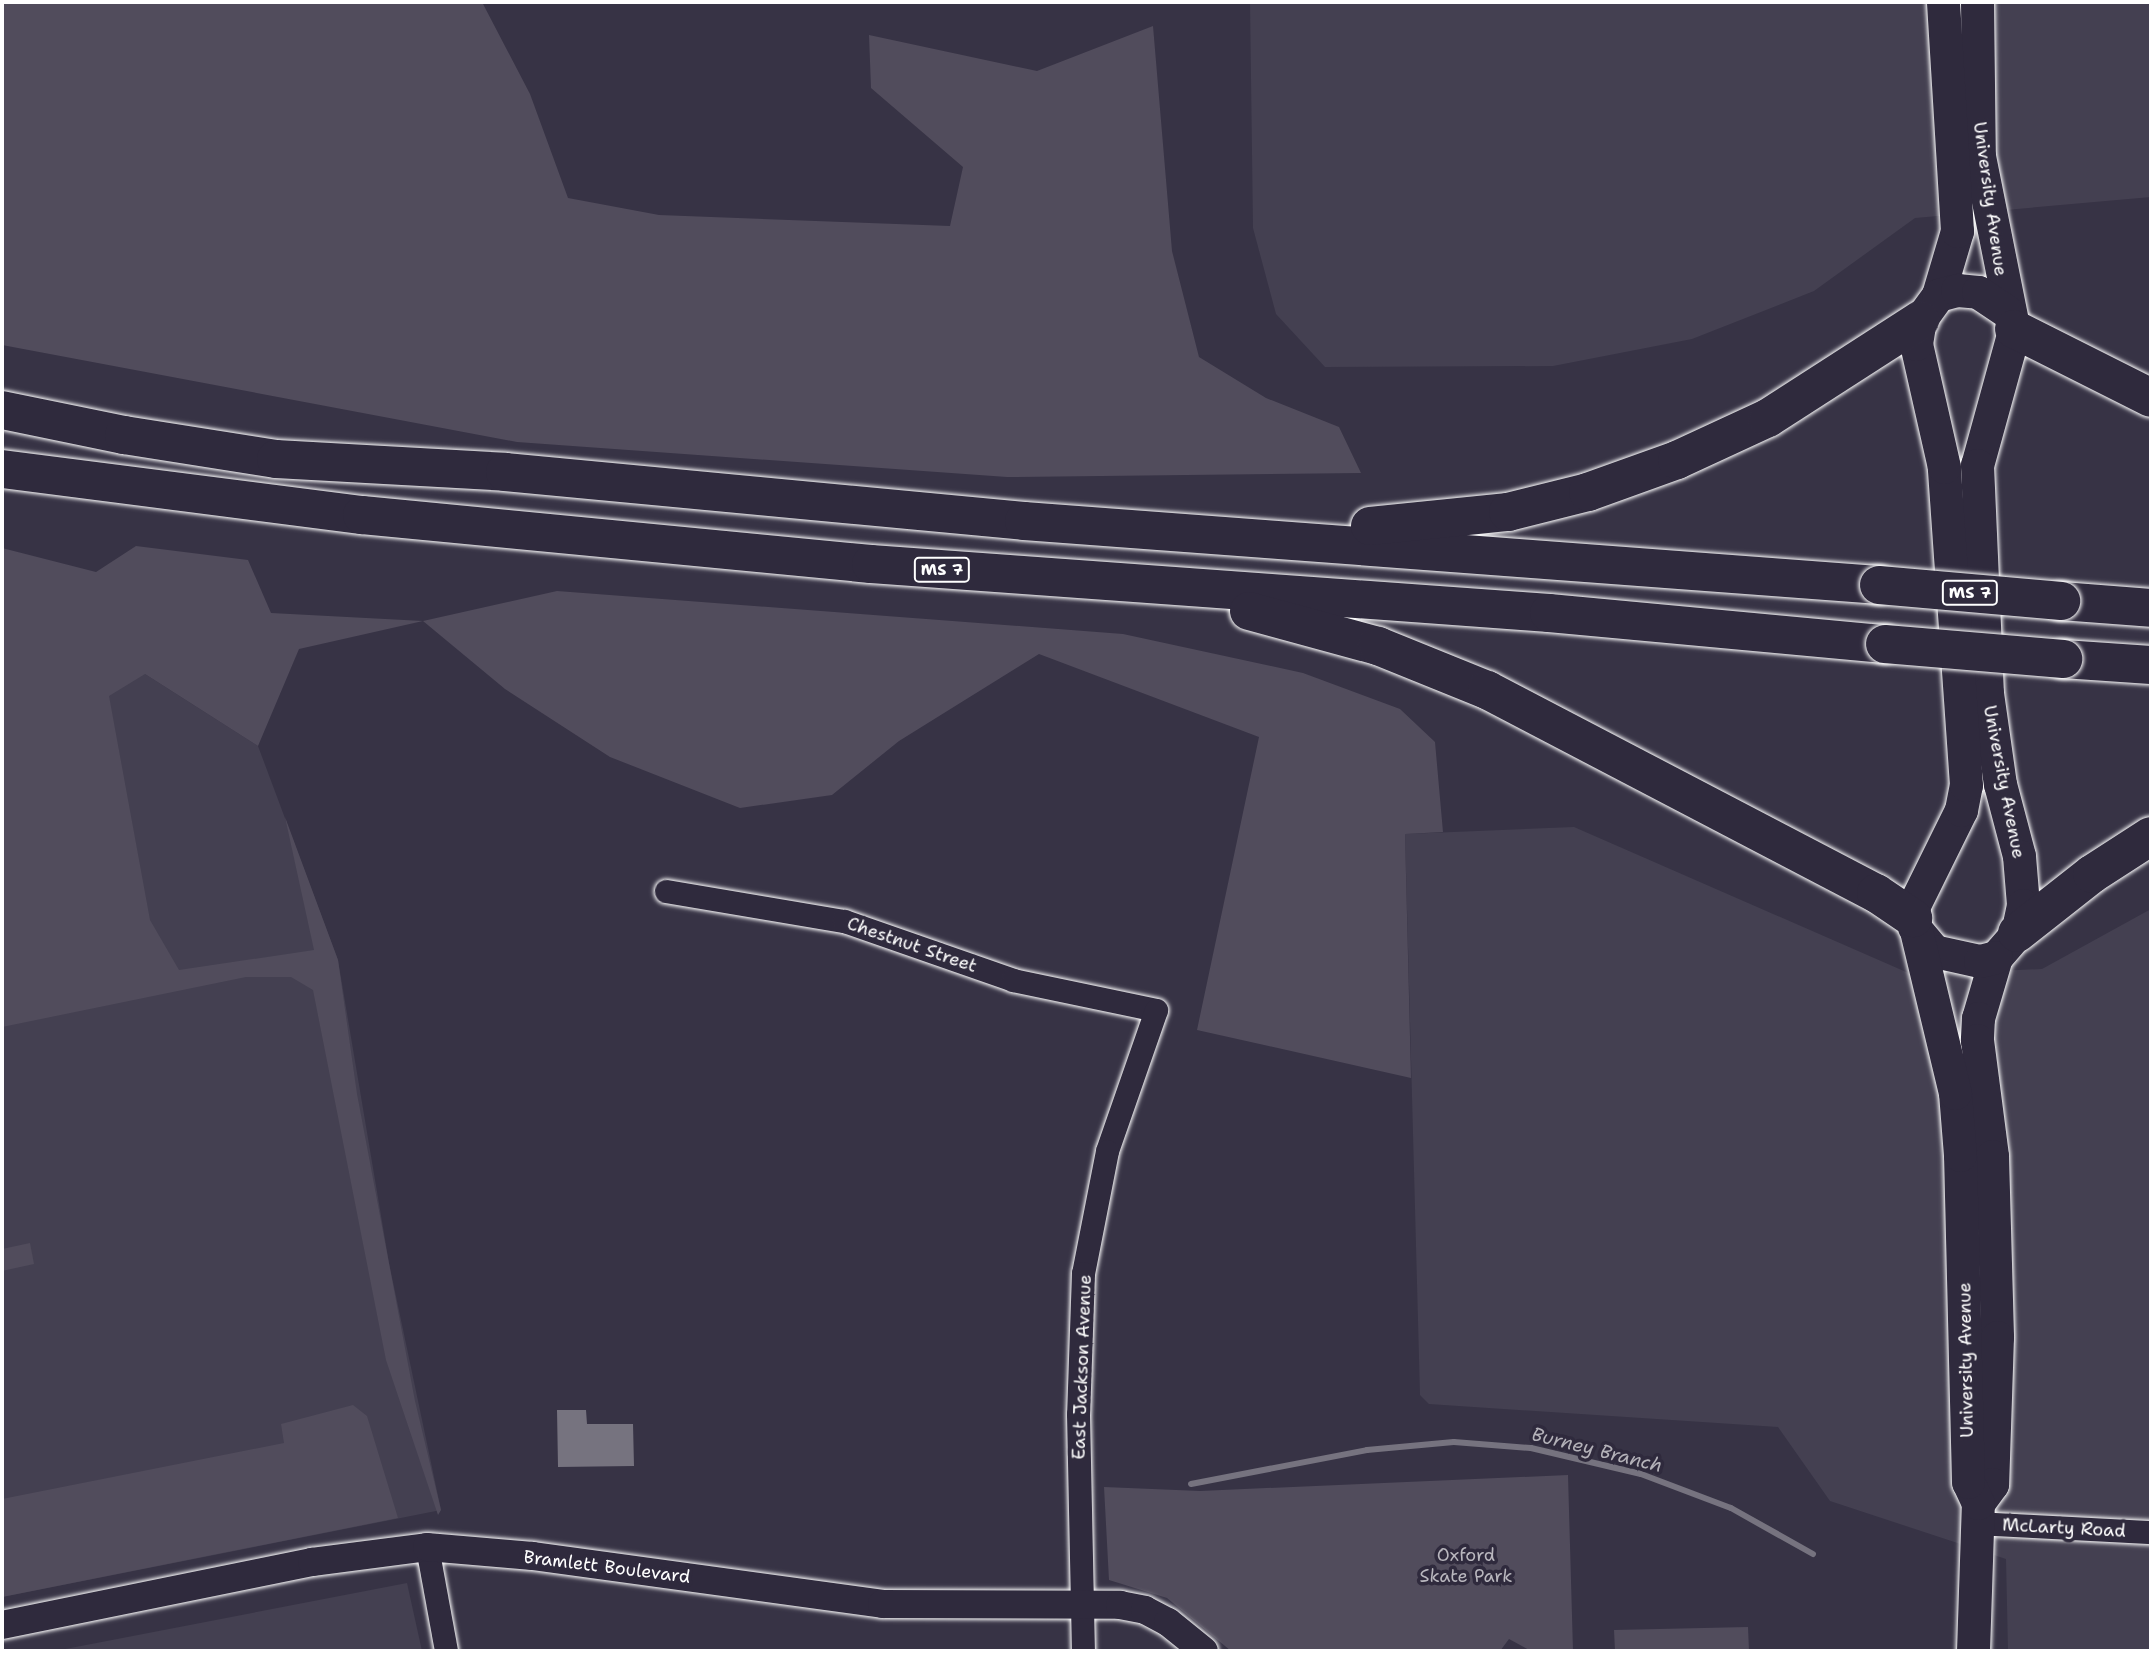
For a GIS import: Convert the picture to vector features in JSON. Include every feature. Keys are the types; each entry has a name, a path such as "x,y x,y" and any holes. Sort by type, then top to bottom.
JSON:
{"highway":[{"path":"1232,535 1424,523 1508,512 1588,492 1677,460 1768,418 1929,308"},
{"path":"2011,321 2151,398"},
{"name":"MS 7","path":"2,410 124,435 276,459 505,472 1024,521 2151,608"},
{"name":"MS 7","path":"2,469 362,516 1141,586 1549,613 2151,665"},
{"path":"1141,586 1378,646 1487,690 1876,893 1913,923"},
{"path":"2007,945 2092,874 2151,836"}],"main road":[{"name":"University Avenue","path":"1943,2 1957,231 1916,344 1944,467 1966,785 1961,810 1914,905 1913,923 1955,1093 1968,1482 1978,1513 1973,1651"},
{"name":"University Avenue","path":"1976,2 1979,156 2011,321 2012,351 1977,465 1987,693 2000,784 2019,856 2023,905 1978,1018 1977,1040 1993,1156 1997,1336 1992,1484 1978,1513"},
{"name":"University Avenue","path":"1929,308 1957,289 1978,292 2011,321"},
{"path":"1913,923 1934,951 1970,960 2007,945"}],"street":[{"name":"Chestnut Street","path":"666,891 844,921 1013,980 1156,1010"},
{"name":"East Jackson Avenue","path":"1083,1651 1078,1414 1083,1273 1107,1152 1156,1010"},
{"name":"McLarty Road","path":"1978,1513 2151,1532"},
{"name":"Bramlett Boulevard","path":"2,1625 312,1562 426,1547 533,1556 883,1604 1083,1603 1145,1610 1204,1651"},
{"path":"426,1547 446,1651"}],"shaded area":[{"path":"1250,2 2151,2 2151,197 1915,218 1814,291 1692,339 1553,366 1325,367 1276,314 1253,228"},
{"path":"2,635 145,674 258,746 338,960 389,1263 441,1510 2,1597"},
{"path":"1574,827 1913,975 2042,969 2151,909 2151,1651 2008,1651 2006,1559 1830,1501 1778,1427 1429,1404 1420,1395 1405,834"},
{"path":"557,1410 586,1410 587,1424 633,1424 634,1466 558,1467"},
{"path":"407,1583 422,1651 55,1651"}],"green space":[{"path":"2,2 482,2 530,94 568,198 659,215 950,226 963,167 871,88 869,35 1037,71 1153,26 1172,251 1199,357 1266,398 1339,427 1361,473 1007,477 517,442 2,345"},
{"path":"136,546 248,560 271,613 423,621 299,649 258,746 145,674 109,696 150,920 179,970 314,950 285,817 338,960 357,1094 415,1401 441,1510 438,1515 386,1360 313,990 291,977 246,977 2,1027 2,548 96,572"},
{"path":"557,591 1123,634 1303,673 1400,709 1435,742 1443,832 1405,834 1411,1078 1197,1030 1259,737 1039,654 899,741 832,795 740,808 610,757 505,689 423,621"},
{"path":"30,1243 34,1264 2,1271 2,1249"},
{"path":"353,1405 367,1416 398,1518 2,1597 2,1499 284,1443 281,1424"},
{"name":"Oxford Skate Park","path":"1568,1475 1573,1651 1531,1651 1509,1639 1500,1651 1231,1651 1167,1598 1109,1580 1104,1487 1200,1491"},
{"path":"1748,1627 1749,1651 1615,1651 1614,1630"}],"waterway":[{"name":"Burney Branch","path":"1191,1484 1367,1450 1454,1442 1531,1448 1641,1474 1731,1508 1813,1554"}]}
